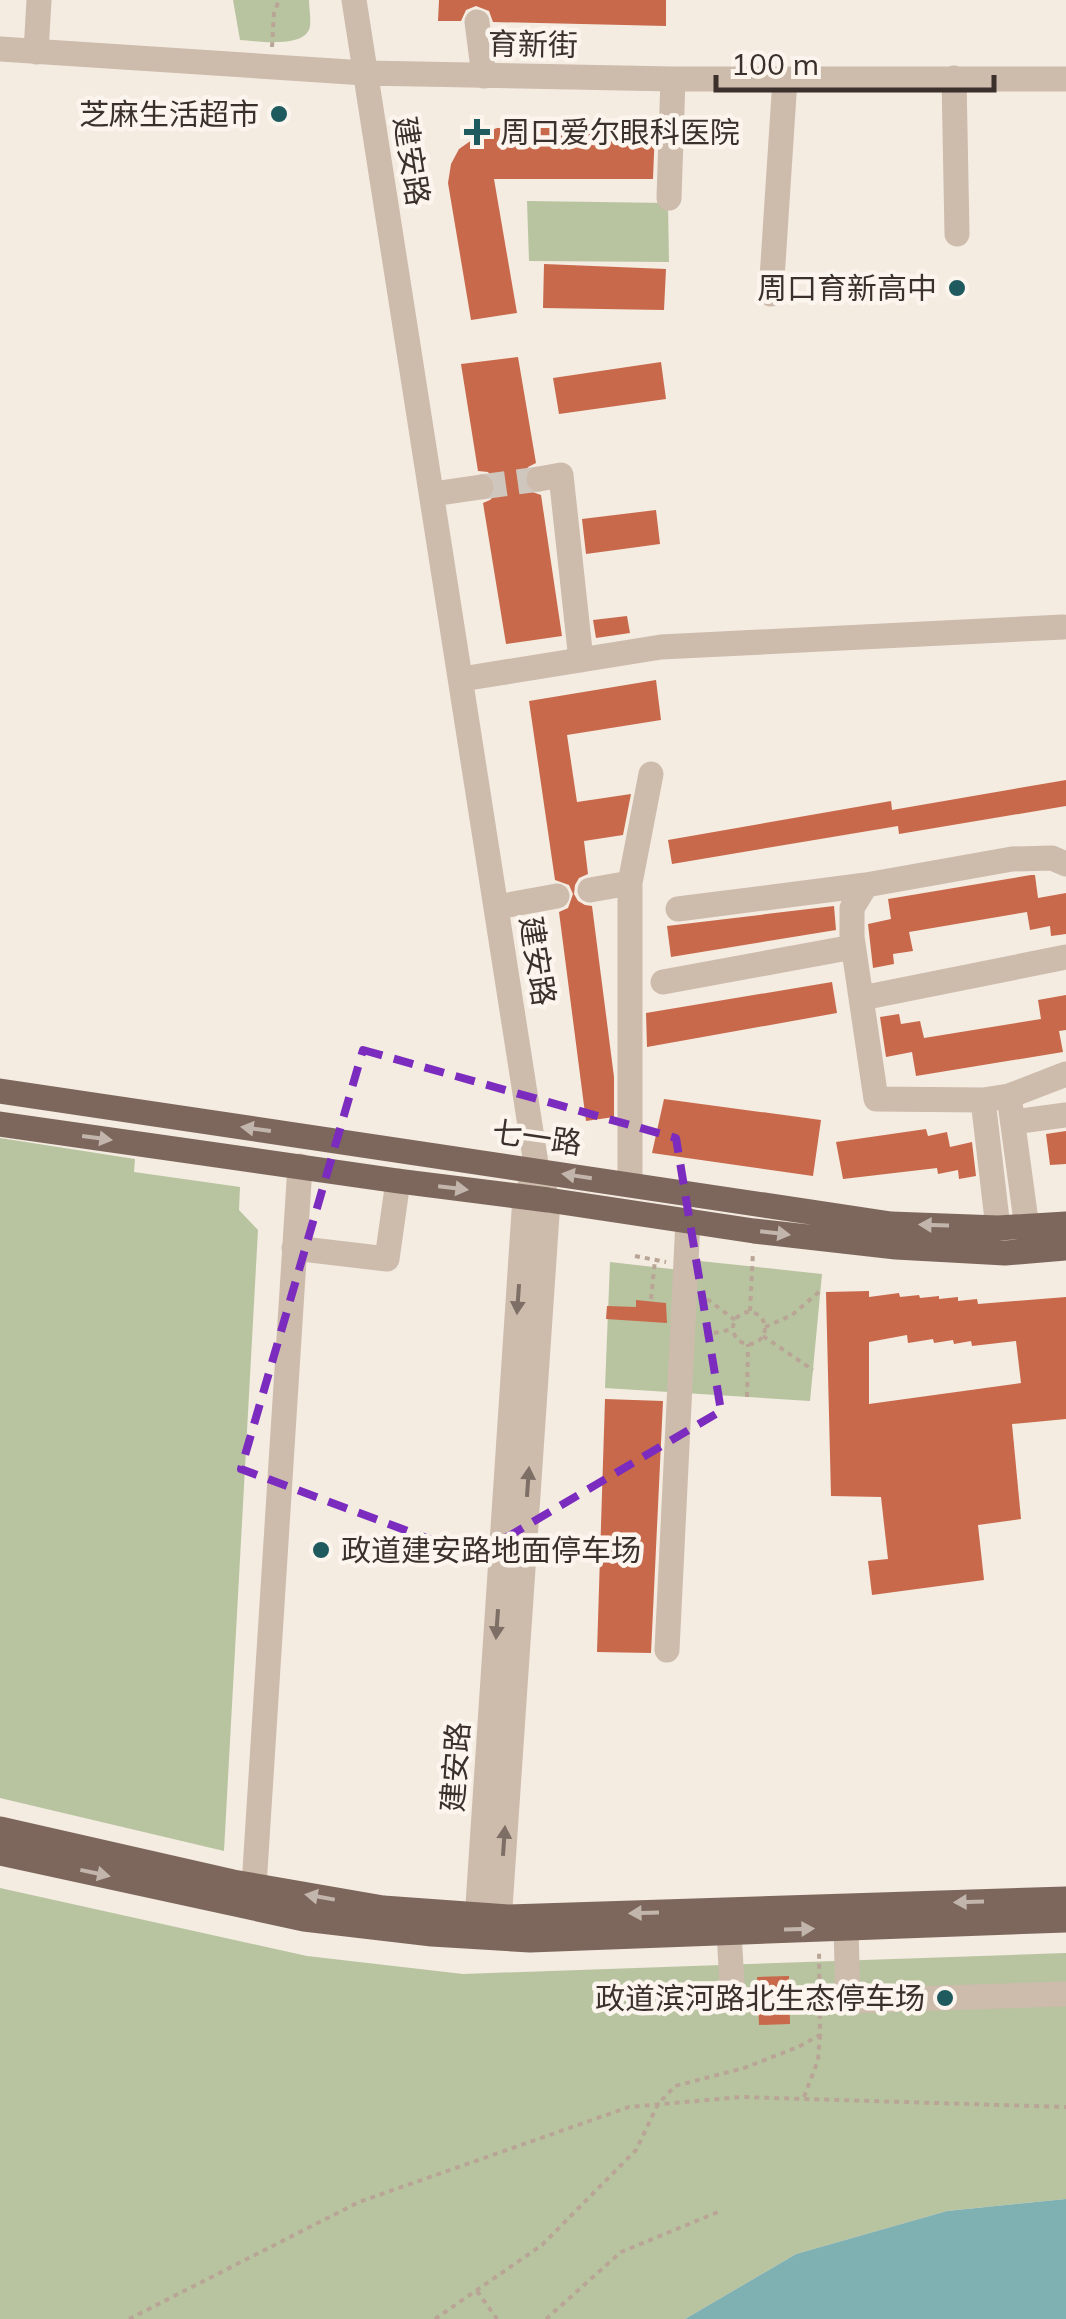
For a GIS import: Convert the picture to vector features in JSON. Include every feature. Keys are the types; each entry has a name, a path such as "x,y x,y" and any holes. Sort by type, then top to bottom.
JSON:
{"main road":[{"name":"七一路","path":"0,1091 891,1224 998,1228 1066,1224"},
{"name":"七一路","path":"0,1124 754,1231 896,1247 1005,1253 1066,1248"},
{"path":"0,1829 254,1886 488,1927 530,1940 1066,1920"},
{"path":"0,1852 304,1919 432,1934 488,1927 1066,1899"}],"street":[{"path":"36,52 39,0"},
{"name":"建安路","path":"354,0 538,1170 488,1927"},
{"path":"477,22 484,76"},
{"name":"育新街","path":"0,49 364,73 1066,80"},
{"path":"954,78 957,234"},
{"path":"669,198 673,79"},
{"path":"771,294 786,79"},
{"path":"539,479 561,476 581,660"},
{"path":"433,494 480,487"},
{"path":"462,679 661,647 1062,627"},
{"path":"630,1182 630,883 650,774"},
{"path":"678,909 866,884 1012,859 1052,858 1066,864"},
{"path":"590,890 630,883"},
{"path":"866,884 852,908 853,947 876,1100 983,1100 1010,1096 1066,1074"},
{"path":"497,907 557,896"},
{"path":"663,982 853,947"},
{"path":"862,998 1066,957"},
{"path":"1010,1096 1027,1228"},
{"path":"983,1100 998,1228"},
{"path":"1013,1122 1066,1115"},
{"path":"254,1886 300,1166"},
{"path":"294,1248 387,1259 398,1182"},
{"path":"667,1650 688,1220"},
{"path":"846,1928 848,2001 1066,1994"},
{"path":"729,1932 733,2002"}],"path":[{"path":"272,67 274,13 279,0"},
{"path":"750,1312 754,1231"},
{"path":"635,1256 685,1266"},
{"path":"651,1298 655,1260"},
{"path":"765,1327 792,1315 820,1291"},
{"path":"750,1312 758,1314 765,1327 763,1336 748,1344 741,1342 733,1329 735,1320 750,1312"},
{"path":"682,1348 705,1334 733,1329"},
{"path":"763,1336 813,1370"},
{"path":"747,1397 748,1344"},
{"path":"803,2099 818,2060 818,1928"},
{"path":"435,2319 542,2245 636,2150 658,2104 675,2086 744,2068 798,2048 820,2035"},
{"path":"129,2319 359,2202 629,2107 741,2097 1066,2107"},
{"path":"546,2319 621,2252 718,2212"},
{"path":"476,2291 497,2319"}],"highlighted area":[{"path":"363,1050 676,1138 721,1411 475,1556 241,1469"}],"green space":[{"path":"233,0 309,0 310,26 307,33 291,41 240,40"},
{"path":"527,201 668,203 669,262 529,261"},
{"path":"0,1138 135,1159 134,1172 240,1187 239,1210 258,1230 224,1851 0,1798"},
{"path":"681,1259 822,1274 810,1401 605,1388 610,1262 680,1270"},
{"path":"0,1888 307,1956 463,1974 1066,1953 1066,2199 947,2211 796,2254 685,2319 0,2319"}],"water":[{"path":"1066,2199 1066,2319 685,2319 796,2254 947,2211"}],"building":[{"path":"439,0 666,0 666,26 493,22 489,11 476,6 466,10 461,21 438,21"},
{"path":"497,128 655,128 653,179 494,179 517,313 471,320 448,183 459,149"},
{"path":"544,264 666,269 664,310 543,308"},
{"path":"518,357 536,463 528,467 523,481 527,490 541,495 562,636 506,644 483,503 496,494 497,484 488,472 478,471 461,364"},
{"path":"661,362 666,399 559,414 553,378"},
{"path":"656,510 660,544 586,554 582,519"},
{"path":"627,616 630,633 596,638 593,620"},
{"path":"656,680 661,720 567,735 577,802 631,794 623,835 584,841 588,874 575,885 578,901 592,906 614,1077 614,1117 586,1121 559,912 568,908 573,894 569,885 555,880 529,701"},
{"path":"1066,780 1066,806 899,834 898,826 672,864 668,840 891,801 892,810"},
{"path":"1035,875 1038,898 1066,893 1066,934 1051,936 1050,926 1030,930 1027,912 909,932 913,951 893,954 894,964 873,968 868,924 891,919 888,899"},
{"path":"834,906 836,930 671,957 667,926"},
{"path":"832,982 837,1013 647,1047 646,1013"},
{"path":"1066,995 1066,1030 1059,1031 1063,1052 916,1076 912,1052 886,1057 880,1017 899,1014 901,1024 920,1021 924,1038 1041,1019 1038,1000"},
{"path":"664,1099 821,1120 813,1176 652,1153"},
{"path":"926,1129 928,1136 947,1132 950,1147 972,1142 976,1176 959,1179 958,1170 938,1174 937,1168 843,1179 836,1142"},
{"path":"1066,1131 1066,1164 1050,1165 1046,1134"},
{"path":"869,1291 869,1297 899,1293 900,1297 958,1297 958,1301 977,1299 978,1304 1066,1297 1066,1419 1012,1424 1021,1519 978,1525 984,1580 872,1595 868,1561 888,1559 881,1497 831,1496 826,1292","holes":["907,1335 908,1343 933,1339 934,1343 971,1341 972,1346 1016,1341 1021,1383 869,1404 869,1342"]},
{"path":"636,1300 666,1303 667,1323 606,1319 607,1306 636,1307"},
{"path":"605,1399 663,1401 651,1653 597,1652"},
{"path":"789,1976 790,2024 759,2025 757,1977"}],"tunnel":[{"path":"481,487 539,479"}],"place":[{"name":"芝麻生活超市","path":"279,114"},
{"name":"周口爱尔眼科医院","path":"477,132"},
{"name":"周口育新高中","path":"957,288"},
{"name":"政道建安路地面停车场","path":"321,1550"},
{"name":"政道滨河路北生态停车场","path":"945,1998"}]}
